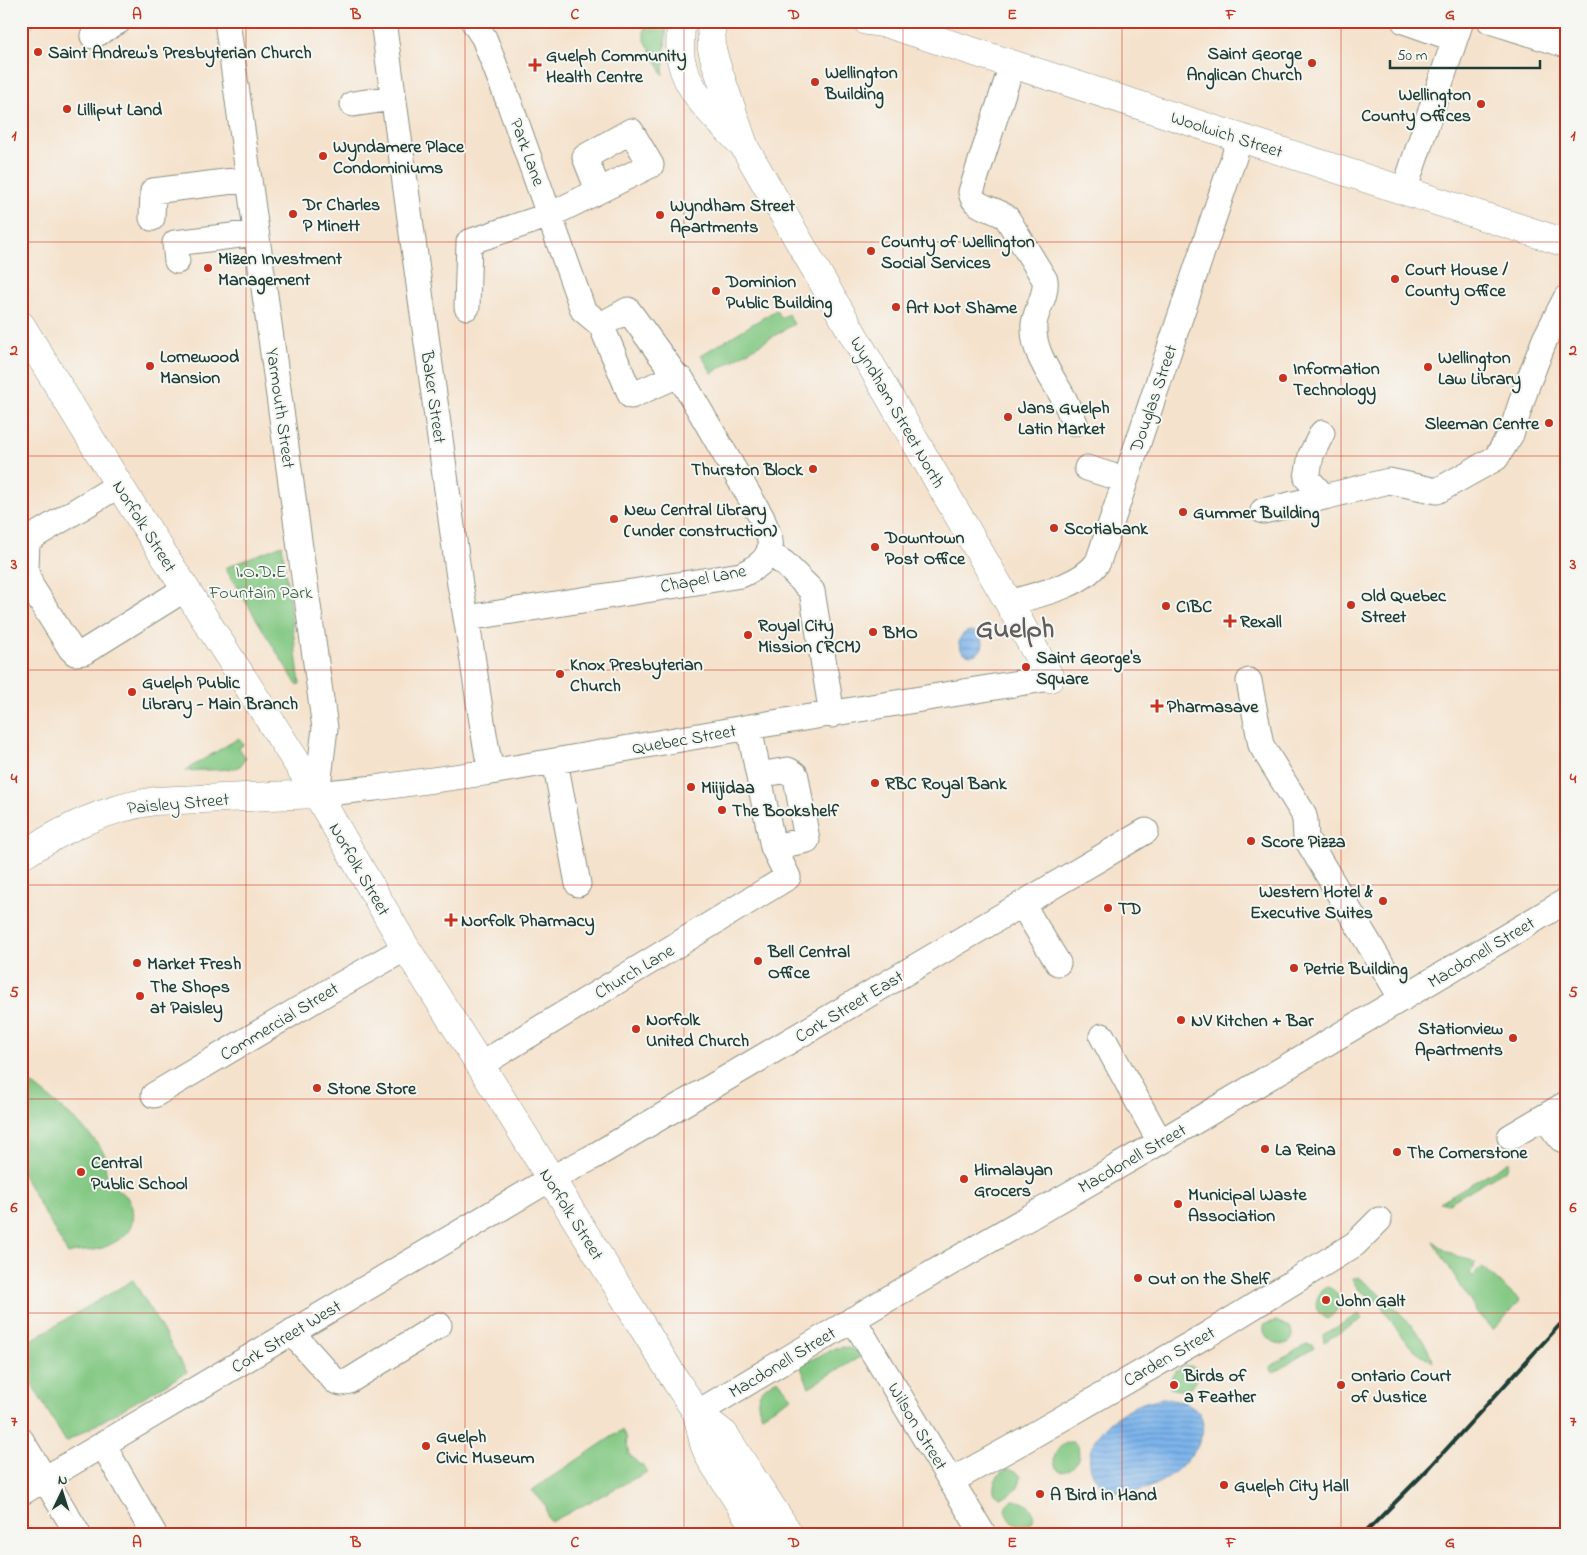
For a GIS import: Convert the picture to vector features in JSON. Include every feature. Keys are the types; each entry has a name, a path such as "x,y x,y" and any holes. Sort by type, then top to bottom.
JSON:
{"main road":[{"name":"Wyndham Street North","path":"681,21 682,60 691,85 711,114 745,148"},
{"name":"Wyndham Street North","path":"711,21 712,48 716,64 745,148 1009,603 1050,678"},
{"name":"Woolwich Street","path":"880,22 1566,244"},
{"name":"Norfolk Street","path":"21,325 119,486 317,794 406,948 697,1413 704,1444 710,1458 759,1534"},
{"name":"Paisley Street","path":"21,856 66,829 101,814 137,804 155,801 317,794"},
{"name":"Norfolk Street","path":"697,1413 724,1434 789,1534"}],"street":[{"path":"93,36 119,21"},
{"name":"Yarmouth Street","path":"227,21 325,728 317,794"},
{"name":"Baker Street","path":"383,21 460,585 467,618 485,744 491,772"},
{"name":"Park Lane","path":"474,21 484,38 527,149 583,310 601,325"},
{"path":"1404,21 1458,30 1404,191"},
{"path":"1490,21 1566,45"},
{"path":"1012,64 971,192 978,204 1002,214 1006,218 1045,280 1046,287 1034,323 1035,338 1042,362 1075,423"},
{"path":"353,104 393,98"},
{"name":"Douglas Street","path":"1009,603 1049,591 1081,578 1089,573 1098,562 1240,139"},
{"path":"152,218 154,191 249,179"},
{"path":"467,308 469,242 550,215 598,190"},
{"path":"177,261 175,243 256,233"},
{"path":"1263,511 1390,481 1437,491 1496,458 1511,434 1545,339 1566,298"},
{"name":"Chapel Lane","path":"467,618 741,574 753,569 768,553 770,541 762,518 679,378 628,310 601,325"},
{"path":"601,325 631,396 679,378"},
{"path":"1322,433 1311,455 1307,478 1324,497"},
{"path":"1087,468 1125,480"},
{"path":"119,486 24,543 26,569 31,586 70,649 75,653 84,652 185,589"},
{"path":"768,553 784,562 812,590 832,715"},
{"name":"Quebec Street","path":"317,794 491,772 749,727 1050,678"},
{"path":"1249,681 1261,745 1303,813 1306,838 1402,999"},
{"path":"749,727 773,847 807,840 795,774 788,770 759,775"},
{"path":"556,761 578,884"},
{"name":"Cork Street East","path":"550,1179 590,1158 1146,831"},
{"name":"Church Lane","path":"480,1065 788,877 773,847"},
{"name":"Macdonell Street","path":"697,1413 853,1319 1160,1142 1566,901"},
{"path":"1022,904 1058,963"},
{"name":"Commercial Street","path":"154,1095 406,948"},
{"path":"1102,1036 1160,1142"},
{"path":"1510,1137 1566,1104"},
{"path":"1544,1117 1561,1139 1566,1140"},
{"name":"Cork Street West","path":"21,1493 550,1179"},
{"name":"Carden Street","path":"951,1481 1184,1347 1334,1257 1355,1244 1379,1220"},
{"name":"Wilson Street","path":"853,1319 983,1534"},
{"path":"293,1331 300,1342 335,1381 341,1383 349,1381 440,1325"},
{"path":"21,1440 78,1534"},
{"path":"103,1445 154,1534"}],"green space":[{"path":"658,21 667,21 663,75 644,38 644,28"},
{"path":"776,310 781,318 788,314 794,324 712,373 701,355"},
{"name":"I.O.D.E Fountain Park","path":"282,545 300,684 297,685 225,568"},
{"path":"239,738 243,745 239,748 246,758 240,766 233,769 184,771"},
{"path":"28,1081 72,1117 93,1139 106,1158 105,1168 109,1180 130,1202 133,1212 129,1231 112,1244 98,1249 68,1254 21,1172 21,1085"},
{"path":"1510,1161 1508,1168 1447,1204 1440,1202"},
{"path":"1433,1241 1450,1254 1476,1263 1469,1273 1472,1277 1482,1267 1520,1301 1493,1330 1478,1314"},
{"path":"1358,1277 1391,1304 1412,1326 1428,1350 1433,1362 1413,1349 1401,1336 1379,1302 1358,1289 1352,1279"},
{"path":"133,1280 187,1372 66,1442 21,1366 21,1346"},
{"path":"1327,1287 1336,1293 1339,1302 1335,1312 1327,1319 1318,1312 1316,1303 1319,1294"},
{"path":"1359,1314 1362,1319 1324,1342 1323,1335"},
{"path":"1276,1321 1290,1327 1292,1336 1290,1341 1285,1344 1272,1341 1264,1331 1265,1324"},
{"path":"1306,1344 1312,1345 1314,1348 1273,1373 1270,1367"},
{"path":"844,1347 858,1351 863,1355 809,1387 800,1365 836,1348"},
{"path":"1185,1366 1197,1369 1197,1380 1191,1387 1186,1389 1176,1390 1171,1388 1171,1377"},
{"path":"777,1379 792,1397 762,1415 758,1403 760,1393"},
{"path":"622,1430 627,1439 629,1454 640,1465 642,1464 647,1472 551,1522 548,1518 546,1506 532,1490"},
{"path":"1069,1442 1074,1442 1078,1446 1078,1460 1070,1469 1060,1472 1056,1468 1055,1455 1060,1447"},
{"path":"1007,1469 1017,1472 1021,1477 1020,1481 1017,1488 1011,1493 1000,1497 994,1492 994,1485 998,1476"},
{"path":"1013,1500 1026,1504 1032,1510 1032,1523 1019,1525 1009,1518 1005,1508"}],"water":[{"path":"971,631 976,632 982,638 982,648 976,654 971,655 966,654 960,648 959,643 960,638 966,632"},
{"path":"1163,1398 1187,1404 1200,1415 1203,1429 1198,1445 1186,1462 1169,1476 1150,1487 1130,1492 1107,1489 1096,1479 1091,1467 1090,1456 1099,1434 1107,1425 1127,1410 1144,1402"}],"railway":[{"path":"1364,1534 1431,1466 1566,1318"}],"place":[{"name":"Saint Andrew's Presbyterian Church","path":"38,52"},
{"name":"Saint George Anglican Church","path":"1312,63"},
{"name":"Guelph Community Health Centre","path":"535,65"},
{"name":"Wellington Building","path":"815,82"},
{"name":"Wellington County Offices","path":"1481,104"},
{"name":"Lilliput Land","path":"67,109"},
{"name":"Wyndamere Place Condominiums","path":"323,156"},
{"name":"Dr Charles P Minett","path":"293,214"},
{"name":"Wyndham Street Apartments","path":"660,215"},
{"name":"County of Wellington Social Services","path":"871,251"},
{"name":"Mizen Investment Management","path":"208,268"},
{"name":"Court House / County Office","path":"1395,279"},
{"name":"Dominion Public Building","path":"716,291"},
{"name":"Art Not Shame","path":"896,307"},
{"name":"Lornewood Mansion","path":"150,366"},
{"name":"Wellington Law Library","path":"1428,367"},
{"name":"Information Technology","path":"1283,378"},
{"name":"Jans Guelph Latin Market","path":"1008,417"},
{"name":"Sleeman Centre","path":"1549,423"},
{"name":"Thurston Block","path":"813,469"},
{"name":"Gummer Building","path":"1183,512"},
{"name":"New Central Library (under construction)","path":"614,519"},
{"name":"Scotiabank","path":"1054,528"},
{"name":"Downtown Post Office","path":"875,547"},
{"name":"Old Quebec Street","path":"1351,605"},
{"name":"CIBC","path":"1166,606"},
{"name":"Rexall","path":"1230,621"},
{"name":"BMO","path":"873,632"},
{"name":"Royal City Mission (RCM)","path":"748,635"},
{"name":"Saint George's Square","path":"1026,667"},
{"name":"Knox Presbyterian Church","path":"560,674"},
{"name":"Guelph Public Library - Main Branch","path":"132,692"},
{"name":"Pharmasave","path":"1157,706"},
{"name":"RBC Royal Bank","path":"875,783"},
{"name":"Miijidaa","path":"691,787"},
{"name":"The Bookshelf","path":"722,810"},
{"name":"Score Pizza","path":"1251,841"},
{"name":"Western Hotel & Executive Suites","path":"1383,901"},
{"name":"TD","path":"1108,908"},
{"name":"Norfolk Pharmacy","path":"451,920"},
{"name":"Bell Central Office","path":"758,961"},
{"name":"Market Fresh","path":"137,963"},
{"name":"Petrie Building","path":"1294,968"},
{"name":"The Shops at Paisley","path":"140,996"},
{"name":"NV Kitchen + Bar","path":"1181,1020"},
{"name":"Norfolk United Church","path":"636,1029"},
{"name":"Stationview Apartments","path":"1513,1038"},
{"name":"Stone Store","path":"317,1088"},
{"name":"La Reina","path":"1265,1149"},
{"name":"The Cornerstone","path":"1397,1152"},
{"name":"Central Public School","path":"81,1172"},
{"name":"Himalayan Grocers","path":"964,1179"},
{"name":"Municipal Waste Association","path":"1178,1204"},
{"name":"Out on the Shelf","path":"1138,1278"},
{"name":"John Galt","path":"1326,1300"},
{"name":"Birds of a Feather","path":"1174,1385"},
{"name":"Ontario Court of Justice","path":"1341,1385"},
{"name":"Guelph Civic Museum","path":"426,1446"},
{"name":"Guelph City Hall","path":"1224,1485"},
{"name":"A Bird in Hand","path":"1040,1494"}],"district":[{"name":"Guelph","path":"1015,627"}]}
